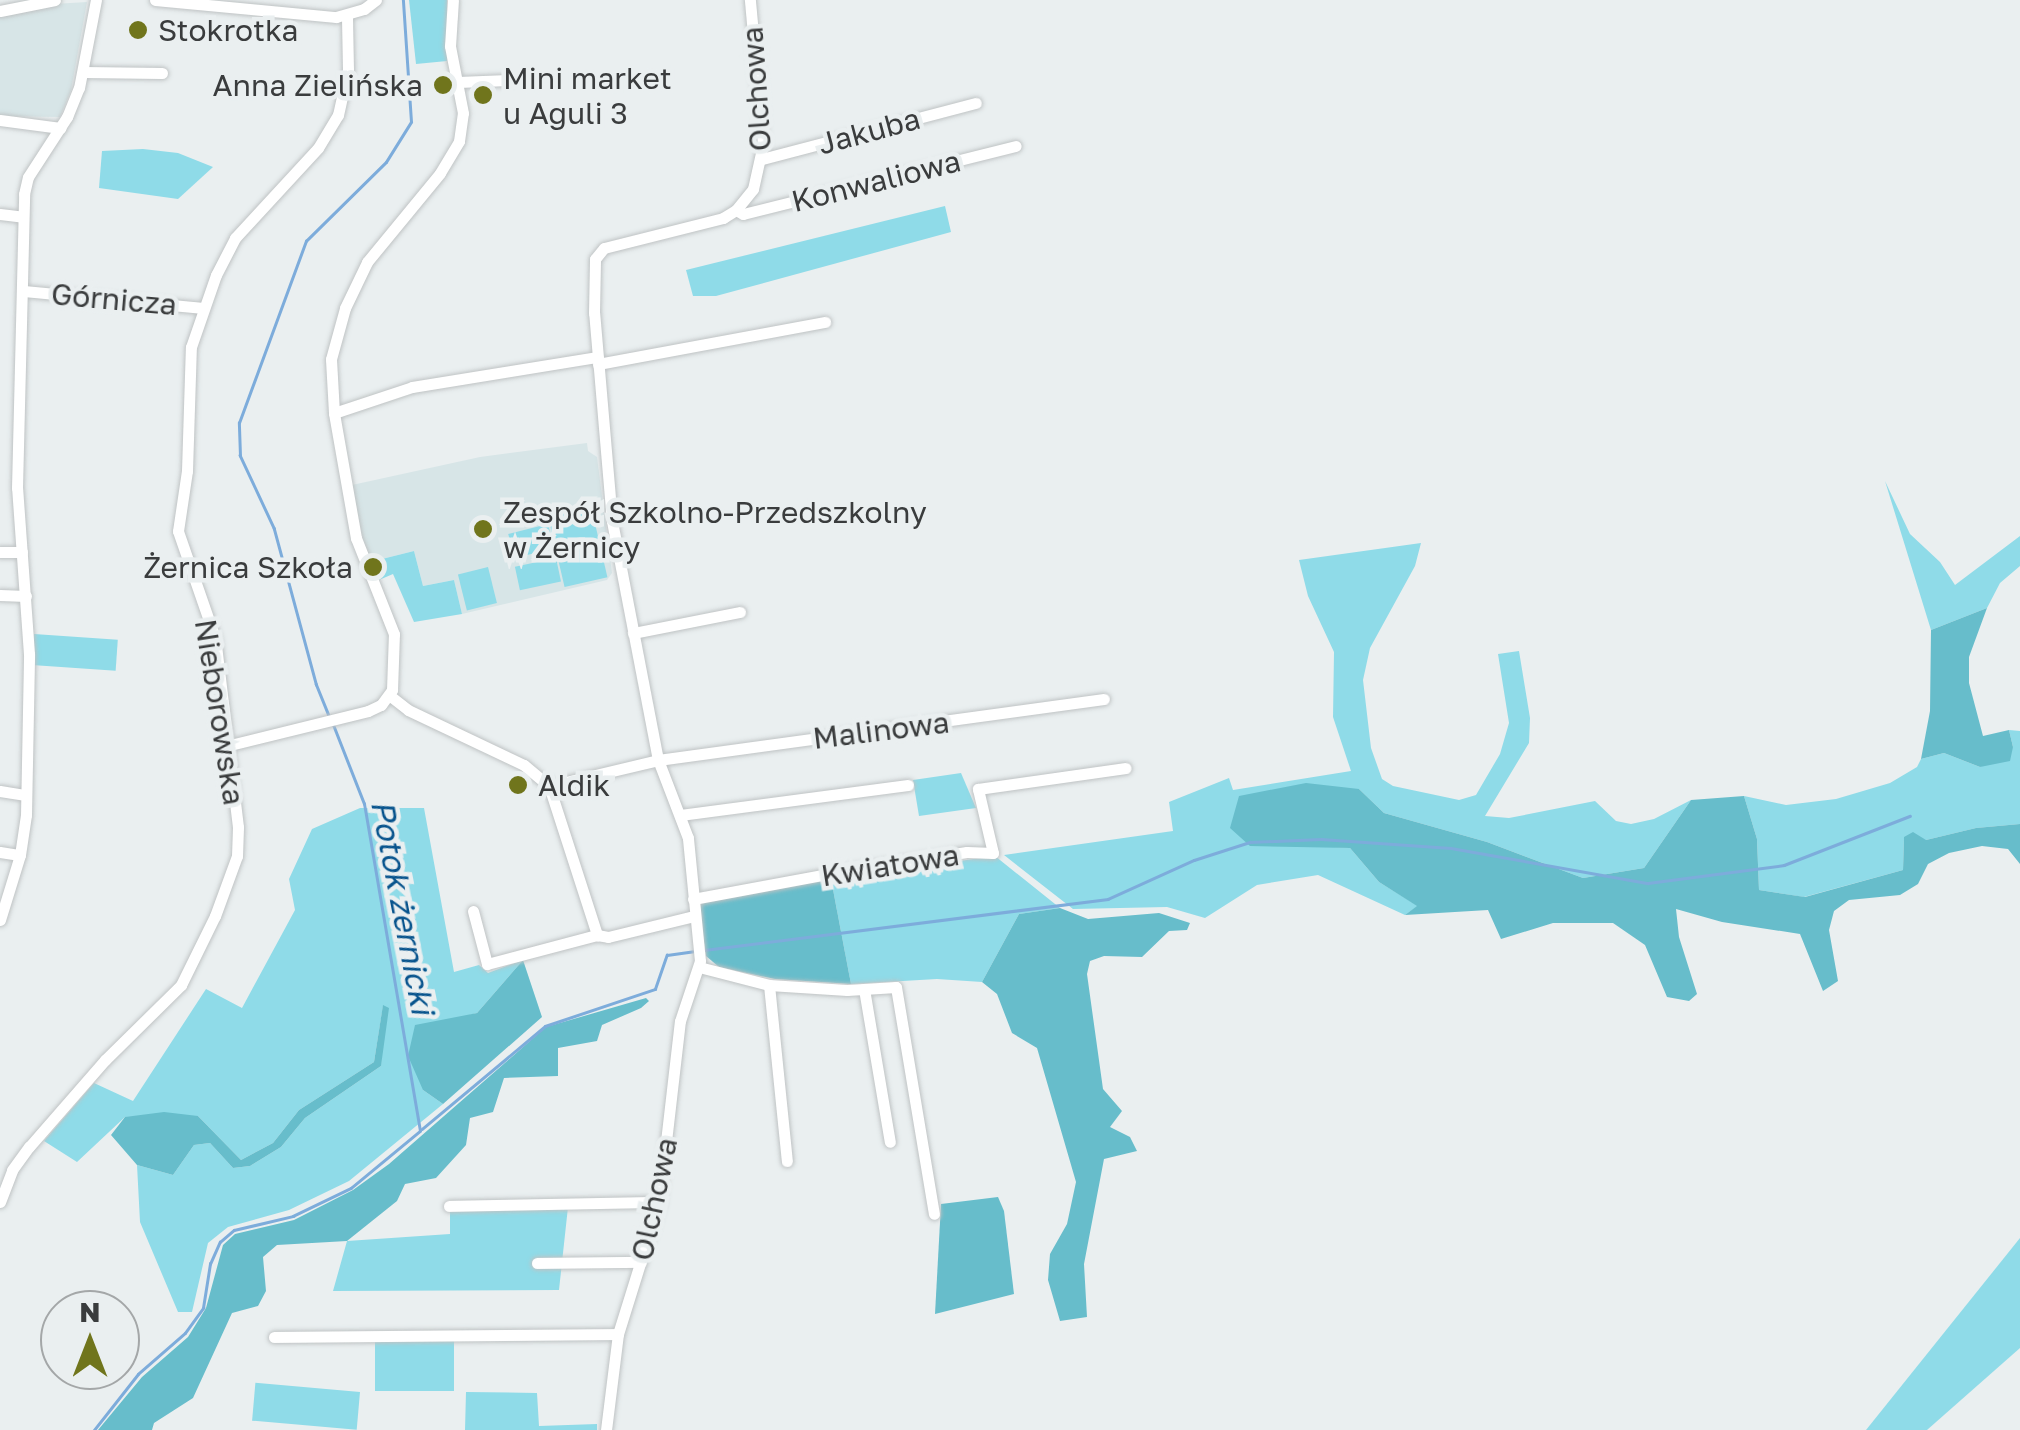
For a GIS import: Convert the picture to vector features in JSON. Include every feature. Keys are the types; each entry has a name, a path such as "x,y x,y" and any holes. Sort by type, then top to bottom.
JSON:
{"street":[{"path":"0,11 55,0"},
{"name":"Górnicza","path":"0,917 20,856 26,795 26,596 17,488 23,217 28,177 60,128 83,72 96,0"},
{"path":"155,0 352,10 376,0"},
{"path":"226,746 376,709 389,695 394,634 356,538 334,413 331,353 345,308 385,236 455,151 464,124 450,46 453,0"},
{"name":"Olchowa","path":"606,1430 618,1334 659,1202 680,1021 699,956 690,847 658,760 612,521 594,297 598,250 708,223 736,210 753,189 762,159 752,0"},
{"name":"Nieborowska","path":"0,1202 12,1170 29,1147 105,1060 161,1008 193,964 237,856 238,826 215,638 178,532 187,471 189,359 203,308 238,232 332,127 348,79 352,10"},
{"path":"83,72 162,74"},
{"path":"458,82 508,80"},
{"name":"Jakuba","path":"762,159 976,103"},
{"path":"0,120 60,128"},
{"name":"Konwaliowa","path":"736,210 744,214 1016,146"},
{"path":"0,214 23,217"},
{"name":"Górnicza","path":"24,291 203,308"},
{"path":"334,413 412,387 825,322"},
{"path":"0,552 22,552"},
{"path":"0,595 26,596"},
{"path":"633,633 740,612"},
{"path":"389,695 408,710 524,765 548,786 597,934"},
{"name":"Malinowa","path":"548,786 658,760 1104,698"},
{"name":"Kwiatowa","path":"693,899 879,865 993,852 978,789 1126,768"},
{"path":"680,816 908,784"},
{"path":"0,791 26,795"},
{"path":"0,852 20,856"},
{"path":"473,912 482,958 488,964 597,934 608,937 694,916"},
{"path":"699,956 769,985 896,987 934,1214"},
{"path":"769,985 787,1161"},
{"path":"864,989 890,1142"},
{"path":"449,1206 659,1202"},
{"path":"537,1263 642,1262"},
{"path":"274,1337 618,1334"}],"shaded area":[{"path":"409,0 447,0 447,61 416,64"},
{"path":"87,2 71,90 60,117 0,116 0,15 38,5"},
{"path":"143,149 178,153 213,167 178,199 99,188 102,151"},
{"path":"945,206 951,232 716,296 693,296 686,270"},
{"name":"Zespół Szkolno-Przedszkolny w Żernicy","path":"587,443 588,451 597,457 612,573 607,580 462,614 454,580 423,586 414,551 374,561 365,550 352,485 480,457"},
{"path":"1885,481 1910,534 1940,562 1955,585 2020,536 2020,566 2000,583 1987,608 1931,630"},
{"path":"591,506 607,577 565,587 548,516"},
{"path":"548,524 554,548 514,558 508,534"},
{"path":"1421,543 1415,566 1370,648 1363,680 1371,748 1382,779 1393,786 1459,800 1476,795 1500,754 1509,723 1498,654 1519,651 1530,718 1529,743 1485,816 1509,818 1595,801 1616,821 1631,824 1654,819 1691,800 1644,868 1583,878 1487,842 1384,813 1359,789 1303,845 1350,848 1379,882 1418,906 1405,915 1318,875 1257,885 1205,918 1167,907 1073,909 1004,855 1173,831 1169,802 1229,778 1233,790 1351,771 1333,717 1334,652 1308,596 1299,560"},
{"path":"414,551 423,586 454,580 462,614 414,622 393,574 379,580 374,561"},
{"path":"556,558 561,581 520,590 515,567"},
{"path":"488,567 497,603 467,610 458,574"},
{"path":"1987,608 1969,657 1969,683 1983,736 2009,730 2013,747 2010,761 1980,767 1944,753 1921,759 1930,711 1931,630"},
{"path":"34,634 118,640 116,671 32,665"},
{"path":"2009,730 2020,731 2020,824 1976,828 1926,840 1904,838 1903,870 1804,897 1759,890 1757,839 1744,796 1786,805 1836,799 1890,783 1917,767 1921,759 1944,753 1980,767 2013,747"},
{"path":"961,773 976,808 919,816 913,780"},
{"path":"1306,783 1359,789 1384,813 1487,842 1583,878 1644,868 1691,800 1744,796 1757,839 1759,890 1805,897 1903,870 1904,837 1913,832 1926,840 1976,828 2020,824 2020,864 2008,849 1982,846 1949,853 1928,864 1918,884 1900,895 1849,900 1834,911 1829,930 1838,981 1823,991 1800,934 1722,922 1676,909 1679,937 1697,994 1689,1001 1667,997 1645,945 1613,923 1553,923 1501,939 1488,910 1405,915 1417,906 1379,882 1350,848 1250,846 1230,828 1239,796"},
{"path":"360,808 424,808 454,972 479,965 488,973 523,960 477,1013 436,1024 423,1090 443,1104 349,1181 289,1210 228,1227 208,1243 192,1312 178,1312 140,1222 137,1165 173,1175 194,1145 210,1143 233,1168 250,1166 281,1147 305,1118 381,1066 383,1006 374,1062 299,1110 273,1143 241,1160 198,1116 125,1117 77,1162 44,1141 94,1083 133,1101 206,989 242,1008 295,910 289,879 312,829"},
{"path":"995,856 1060,908 1019,914 982,982 937,979 851,984 831,879"},
{"path":"831,879 851,984 775,979 719,967 706,956 698,902"},
{"path":"1060,908 1088,919 1159,913 1190,923 1187,930 1169,931 1142,957 1104,956 1090,961 1087,974 1103,1089 1122,1111 1110,1127 1130,1137 1137,1151 1104,1159 1084,1264 1087,1317 1060,1321 1048,1280 1050,1254 1067,1224 1076,1182 1037,1048 1012,1033 997,994 982,982 1019,914"},
{"path":"523,960 542,1017 443,1104 423,1090 408,1056 415,1025 477,1013"},
{"path":"646,998 649,1001 602,1025 597,1041 558,1048 558,1076 504,1078 493,1112 470,1118 466,1145 436,1178 405,1184 397,1201 347,1241 277,1245 263,1257 266,1291 258,1306 232,1313 193,1398 154,1423 152,1430 98,1430 131,1390 140,1390 142,1377 188,1337 206,1308 223,1245 235,1234 294,1220 353,1190 389,1164 546,1027"},
{"path":"383,1005 389,1008 381,1066 305,1118 281,1147 250,1166 233,1168 210,1143 194,1145 173,1175 137,1165 111,1135 125,1117 164,1112 198,1116 241,1160 273,1143 299,1110 374,1062"},
{"path":"998,1197 1004,1211 1014,1294 935,1314 941,1204"},
{"path":"568,1207 559,1290 333,1291 347,1241 450,1234 450,1209"},
{"path":"2020,1238 2020,1348 1927,1430 1866,1430"},
{"path":"375,1338 454,1338 454,1391 375,1391"},
{"path":"255,1383 360,1392 357,1430 252,1421"},
{"path":"466,1392 537,1393 539,1426 597,1424 597,1430 465,1430"}],"waterway":[{"name":"Potok żernicki","path":"329,717 316,685 274,529 240,456 239,423 306,241 386,162 411,122 403,0"},
{"name":"Potok żernicki","path":"94,1430 138,1374 185,1333 203,1308 210,1264 220,1242 234,1230 293,1216 351,1188 420,1131 364,804 333,725"},
{"path":"704,950 1108,899 1194,860 1250,842 1321,839 1451,848 1648,883 1784,865 1910,816"},
{"path":"422,1129 545,1026 655,989 667,955 697,951"}],"place":[{"name":"Stokrotka","path":"138,30"},
{"name":"Anna Zielińska","path":"443,85"},
{"name":"Mini market u Aguli 3","path":"483,95"},
{"name":"Zespół Szkolno-Przedszkolny w Żernicy","path":"483,529"},
{"name":"Żernica Szkoła","path":"373,567"},
{"name":"Aldik","path":"518,785"}]}
